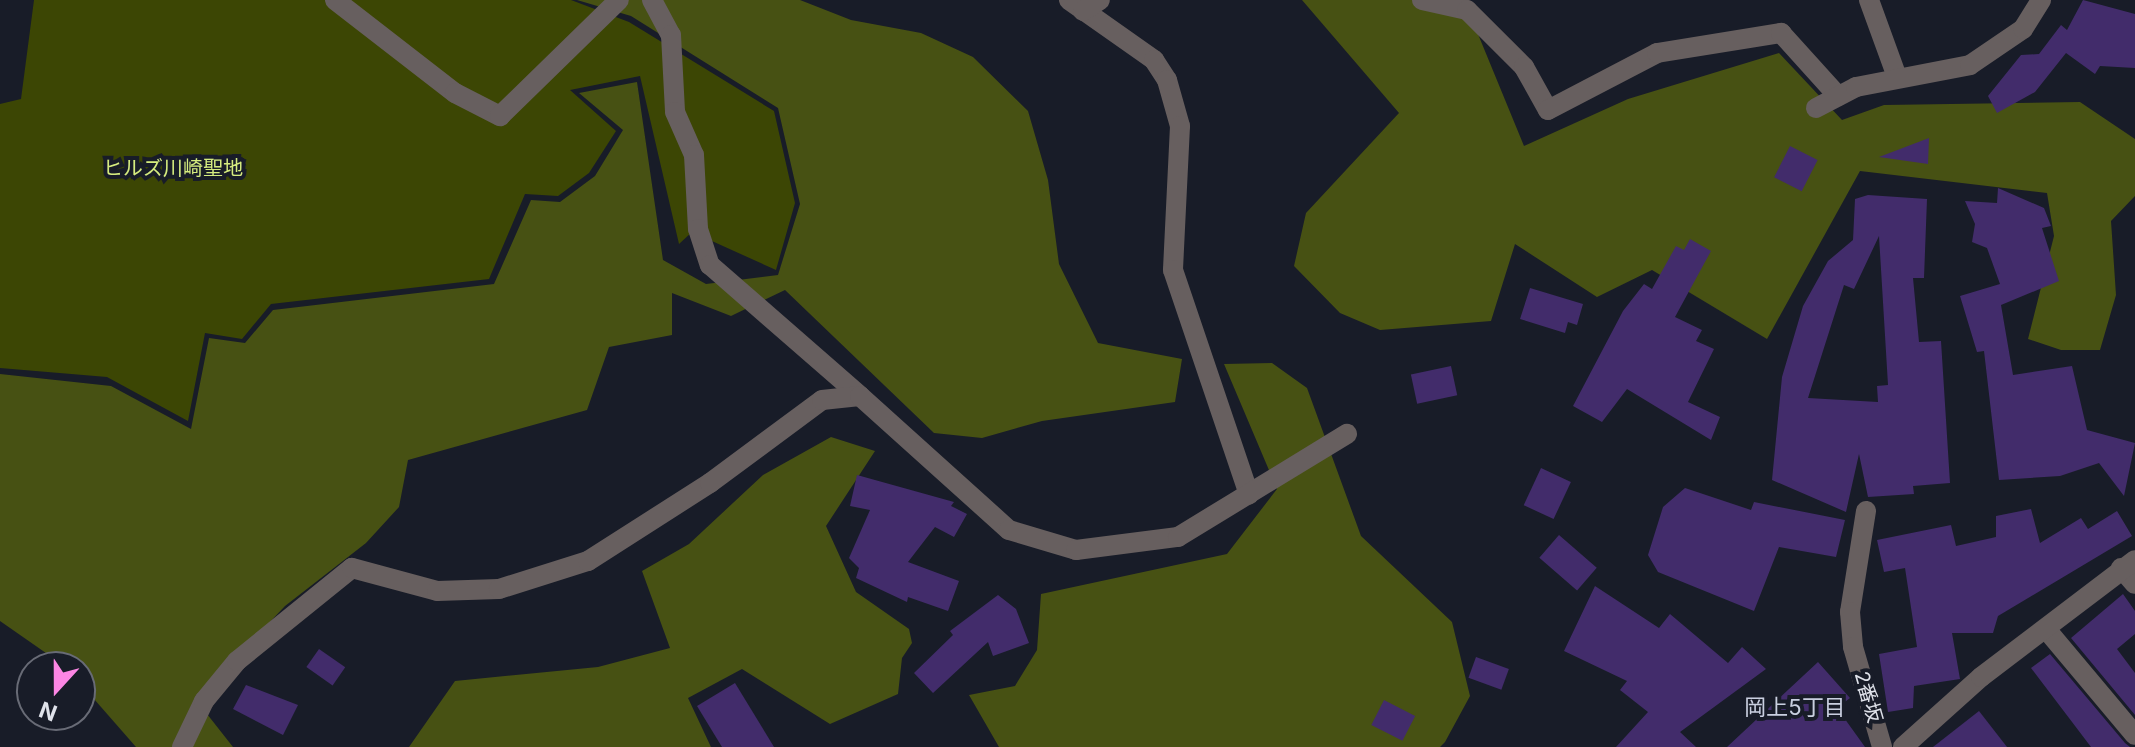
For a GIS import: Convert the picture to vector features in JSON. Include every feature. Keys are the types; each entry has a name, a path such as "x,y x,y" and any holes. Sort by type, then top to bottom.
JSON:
{"street":[{"path":"335,0 455,93 500,116 511,112 619,0"},
{"path":"652,0 671,35 675,112 694,155 698,229 710,265 1009,530 1076,550 1178,537 1347,434"},
{"path":"1422,0 1467,10 1524,67 1548,110 1657,53 1781,33 1838,96"},
{"path":"1869,0 1897,77"},
{"path":"1816,108 1838,96 1897,77 1970,65 2023,29 2041,0"},
{"path":"1084,4 1154,60 1167,80 1180,126 1173,270 1249,494"},
{"path":"182,747 204,701 237,661 352,568 453,590 499,589 588,561 710,483 822,400 860,396"},
{"name":"2番坂","path":"1866,511 1850,612 1853,647 1882,747"},
{"path":"1903,747 2046,629 2130,570"},
{"path":"2046,629 2135,735"}],"green space":[{"name":"ヒルズ川崎聖地","path":"34,0 571,0 629,22 774,111 795,203 776,270 692,232 679,244 640,76 570,90 616,131 589,173 558,196 525,194 489,279 271,304 242,339 205,333 188,421 107,377 0,368 0,104 21,99"},
{"path":"577,0 800,0 851,20 921,33 973,57 1028,111 1048,180 1059,264 1098,343 1182,359 1175,402 1042,421 982,438 934,433 785,290 731,316 672,293 672,335 609,347 587,410 408,460 399,507 366,543 285,606 196,700 233,747 136,747 96,701 96,651 43,651 0,621 0,374 111,386 191,429 209,338 245,343 273,310 494,284 531,200 560,202 595,176 623,130 579,93 637,82 663,260 706,284 778,275 800,204 778,108 631,16"},
{"path":"1302,0 1464,0 1524,146 1628,99 1779,53 1842,120 1884,105 2080,102 2135,139 2135,196 2111,221 2116,295 2100,350 2061,350 2028,339 2054,236 2047,193 1860,171 1767,339 1652,270 1597,297 1515,244 1491,321 1380,330 1340,313 1294,266 1306,213 1399,113"},
{"path":"1272,363 1307,388 1361,536 1452,622 1470,696 1445,742 1440,747 999,747 969,695 1015,686 1037,650 1041,594 1227,554 1277,489 1224,364"},
{"path":"831,437 875,451 826,526 856,592 909,629 912,643 902,658 898,694 830,724 742,669 688,698 711,747 409,747 455,681 598,667 670,648 642,571 689,544 763,475"}],"building":[{"path":"2083,0 2135,14 2135,68 2100,66 2095,74 2066,53 2035,92 1997,113 1988,96 2021,55 2039,54 2061,25 2067,30"},
{"path":"1929,138 1928,164 1879,157"},
{"path":"1790,146 1818,160 1802,191 1774,177"},
{"path":"1998,188 2044,208 2051,226 2042,228 2059,281 2001,305 2013,375 2072,366 2087,430 2135,443 2124,496 2099,463 2060,476 1999,480 1984,351 1977,352 1960,296 2000,284 1987,248 1972,242 1975,224 1965,201 1997,203"},
{"path":"1868,195 1927,199 1924,278 1913,278 1919,342 1941,341 1950,483 1913,486 1914,494 1868,497 1859,454 1846,512 1772,480 1782,377 1803,306 1828,261 1853,240 1855,199","holes":["1879,236 1888,385 1877,386 1878,402 1808,398 1844,285 1854,289"]},
{"path":"1690,239 1711,251 1675,317 1702,330 1696,341 1714,349 1688,402 1720,417 1711,440 1627,389 1602,422 1573,406 1623,311 1644,284 1652,289 1676,246 1684,250"},
{"path":"1530,288 1583,304 1577,325 1568,322 1565,333 1520,319"},
{"path":"1451,366 1457,395 1417,404 1411,375"},
{"path":"1541,468 1571,482 1554,519 1524,505"},
{"path":"857,475 954,502 951,506 967,514 954,537 935,527 908,562 959,581 948,611 908,597 907,602 856,578 859,568 849,558 870,510 850,506"},
{"path":"1685,488 1751,510 1754,502 1845,520 1836,557 1779,547 1754,611 1658,572 1648,555 1663,507"},
{"path":"2031,509 2040,543 2081,518 2088,529 2117,511 2132,536 1998,616 1993,633 1952,633 1960,679 1914,686 1913,708 1888,712 1879,654 1917,647 1905,568 1884,572 1877,540 1951,525 1956,546 1996,537 1996,516"},
{"path":"1559,535 1597,568 1577,590 1539,558"},
{"path":"1595,586 1659,628 1670,614 1728,663 1742,647 1766,669 1680,732 1696,747 1616,747 1648,712 1620,690 1627,681 1564,651"},
{"path":"2123,594 2135,611 2135,634 2117,649 2135,673 2135,715 2071,638"},
{"path":"998,595 1016,609 1029,643 993,656 988,642 933,693 914,673 953,635 950,631"},
{"path":"319,649 345,667 333,685 306,667"},
{"path":"2050,654 2130,747 2091,747 2031,668"},
{"path":"1476,657 1509,669 1501,690 1468,678"},
{"path":"1818,662 1850,698 1837,708 1865,747 1727,747"},
{"path":"735,683 774,747 722,747 697,706"},
{"path":"246,685 298,705 283,735 233,709"},
{"path":"1384,700 1415,716 1402,741 1371,725"},
{"path":"1979,711 2007,747 1933,747"}],"district":[{"name":"岡上5丁目","path":"1795,708"}]}
